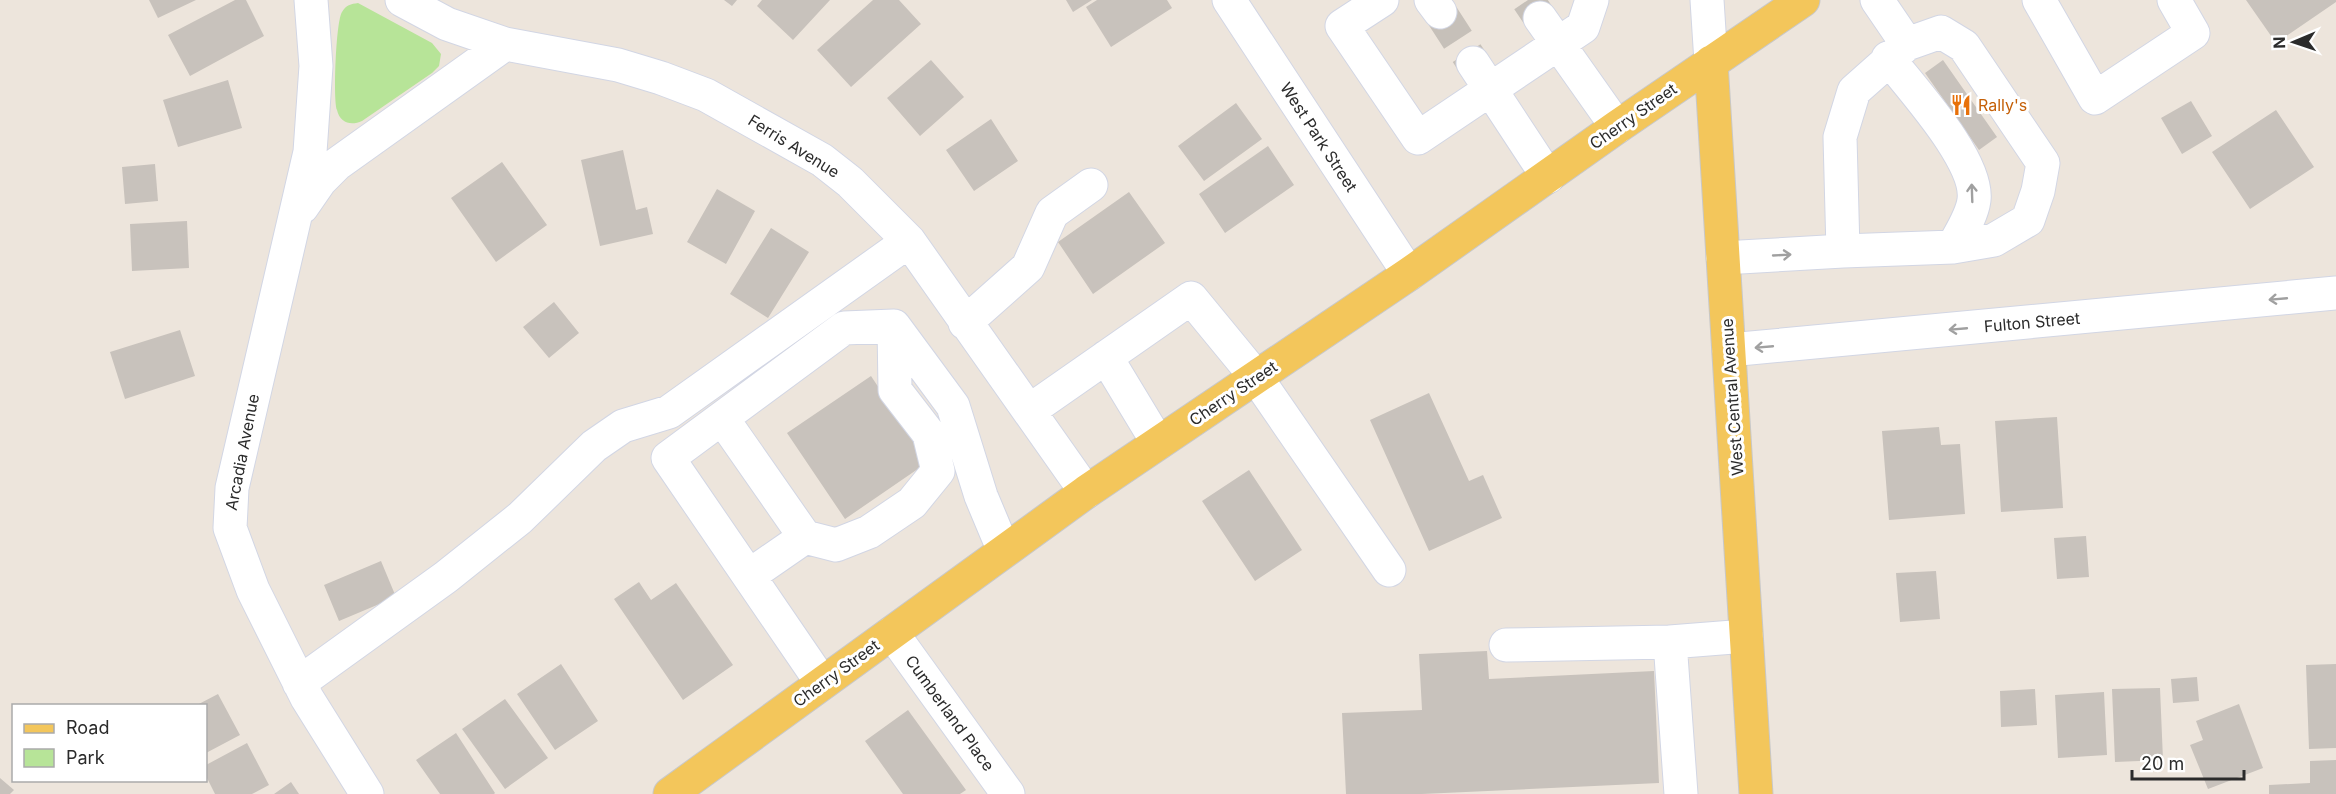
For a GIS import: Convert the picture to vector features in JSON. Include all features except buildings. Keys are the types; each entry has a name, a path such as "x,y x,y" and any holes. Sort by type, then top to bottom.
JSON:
{"main road":[{"name":"Cherry Street","path":"670,794 1086,492 1408,274 1803,0"},
{"name":"West Central Avenue","path":"1711,62 1756,794"}],"street":[{"name":"Arcadia Avenue","path":"311,0 316,66 314,128 237,466 230,518 236,549 253,590 299,683 368,794"},
{"name":"Ferris Avenue","path":"402,0 447,24 505,44 618,65 706,95 822,160 857,189 909,241 1086,492"},
{"name":"West Park Street","path":"1229,0 1408,274"},
{"path":"1382,0 1342,26 1418,138 1482,76 1557,45 1583,27 1592,0"},
{"name":"West Central Avenue","path":"1707,0 1711,62"},
{"path":"1877,0 1898,51 1960,151 1972,177 1974,199 1953,247"},
{"path":"2039,0 2095,98 2193,33 2174,0"},
{"path":"1540,18 1617,127"},
{"path":"1723,258 1953,247 1994,240 2028,220 2038,191 2043,163 1964,46 1941,32 1898,51 1854,91 1840,137 1844,251"},
{"name":"Arcadia Avenue","path":"293,225 307,198 337,164 505,44"},
{"path":"1482,76 1548,177"},
{"path":"965,323 1028,267 1052,213 1091,185"},
{"path":"299,683 446,577 520,518 594,446 623,426 669,412 909,241"},
{"name":"Fulton Street","path":"1729,350 2336,293"},
{"path":"1029,411 1191,298 1256,377 1389,570"},
{"path":"722,418 805,537 837,544 869,532 912,503 938,471 929,434 895,390 894,326"},
{"path":"822,684 750,575 668,458 844,328 894,326"},
{"path":"894,326 953,406 981,496 1004,551"},
{"path":"1106,357 1158,443"},
{"path":"750,575 805,537"},
{"name":"Cumberland Place","path":"892,633 1008,794"},
{"path":"1506,645 1670,642 1746,636"},
{"path":"1670,642 1681,794"}],"green space":[{"path":"358,3 432,43 441,54 439,66 432,73 362,121 350,123 343,121 337,110 335,91 337,44 342,12 349,5"}],"tunnel":[{"path":"1528,0 1540,18"},
{"path":"1440,12 1473,63"}],"place":[{"name":"Rally's","path":"1961,105"}]}
